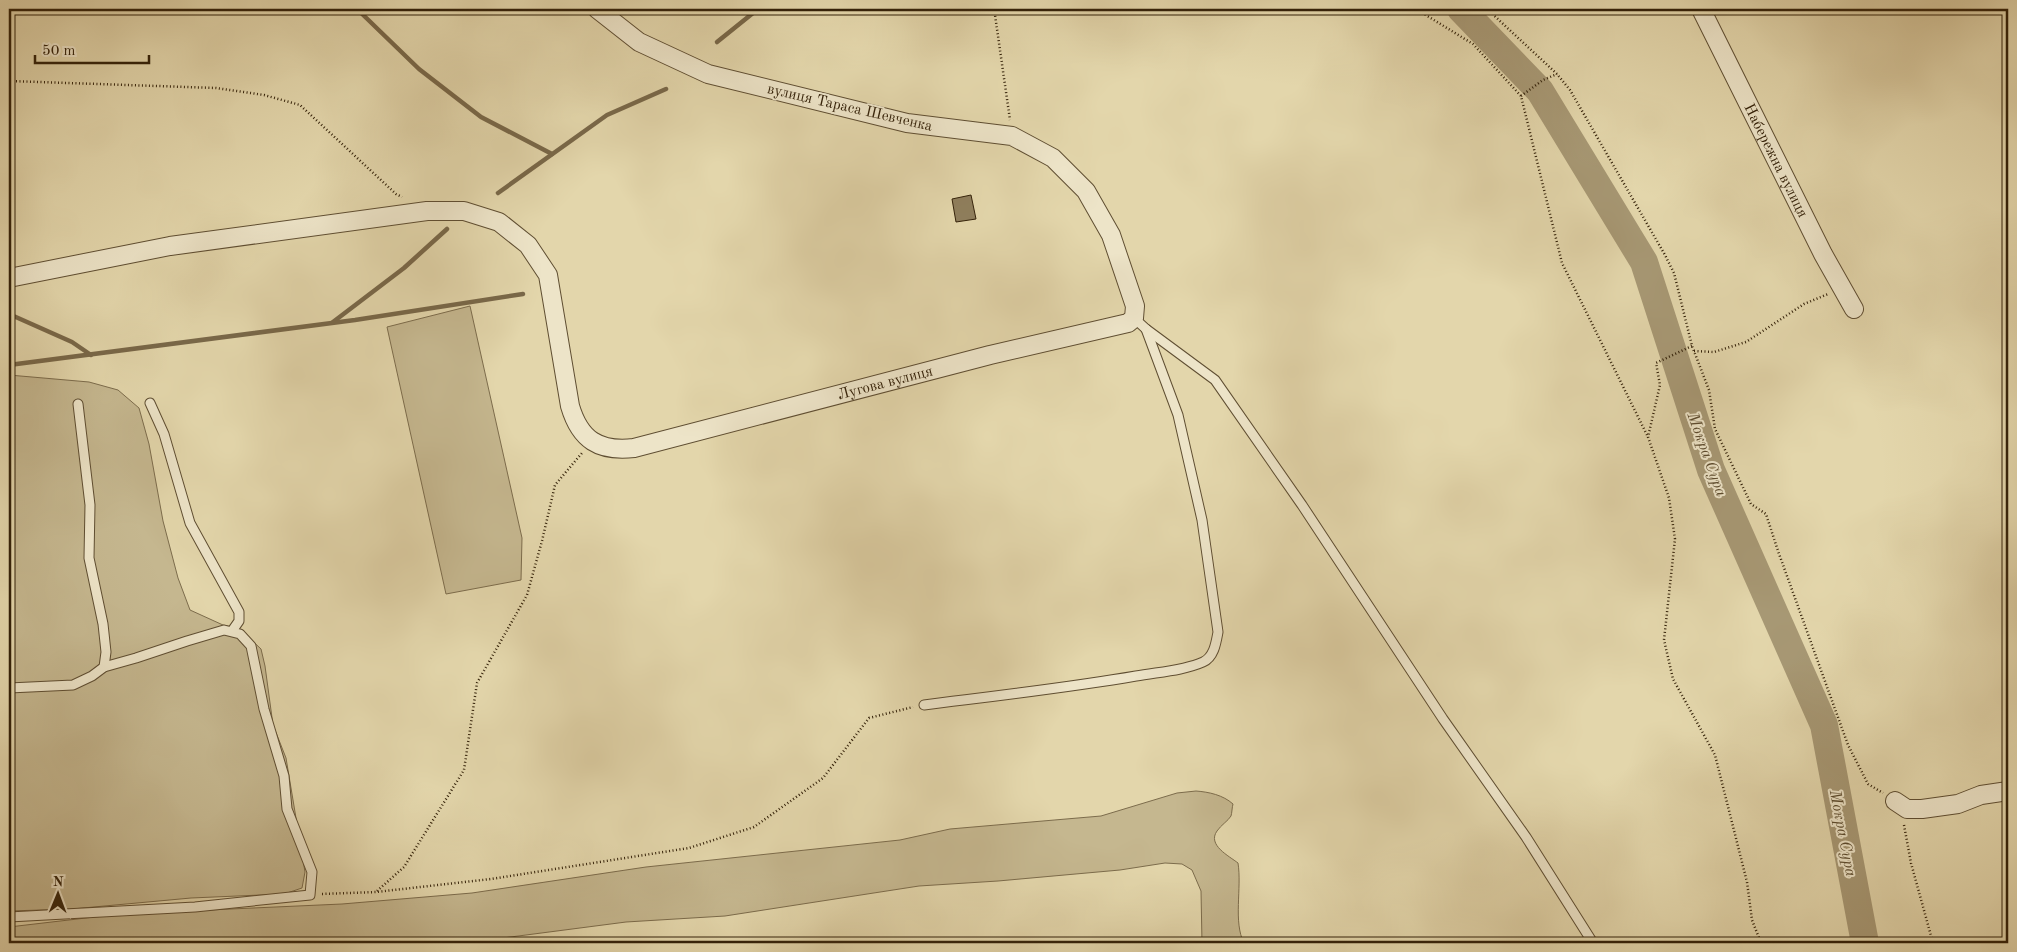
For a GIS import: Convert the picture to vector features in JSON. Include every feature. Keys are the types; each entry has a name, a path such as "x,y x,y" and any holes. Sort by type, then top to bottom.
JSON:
{"street":[{"name":"вулиця Тараса Шевченка","path":"597,9 639,42 708,74 907,123 1012,136 1053,158 1086,190 1110,235 1136,306 1140,323"},
{"name":"Набережна вулиця","path":"1702,9 1841,289 1854,309"},
{"path":"9,278 170,246 427,211 464,210 499,222 514,233 528,245 548,275 570,406 575,422 585,436 593,441"},
{"name":"Лугова вулиця","path":"593,441 600,446 617,450 634,448 990,355 1128,323 1140,323"},
{"path":"1895,801 1907,809 1922,809 1958,804 1981,795 2008,791"}],"lane":[{"path":"924,705 1087,685 1173,670 1204,661 1212,653 1218,632 1202,520 1178,415 1140,323"},
{"path":"1140,323 1215,380 1328,544 1443,719 1526,837 1593,943"},
{"path":"150,403 164,434 190,523 239,612 239,621 232,631"},
{"path":"78,404 90,506 89,558 103,624 106,652 104,667"},
{"path":"9,688 72,685 92,676 104,667 224,630 240,634 251,646 264,709 284,776 287,809 312,872 310,895 195,907 9,916"}],"path":[{"path":"996,9 995,14 1012,136"},
{"path":"1416,9 1473,44 1521,96 1562,263 1648,437 1669,498 1675,539 1664,640 1673,679 1715,755 1747,882 1752,920 1761,943"},
{"path":"1487,9 1556,74 1570,90 1665,254 1674,273 1691,347 1709,390 1715,429 1751,504 1766,514 1848,745 1868,784 1895,801 1904,824 1911,863 1933,943"},
{"path":"1521,96 1556,74"},
{"path":"9,81 216,88 264,95 300,105 396,194 404,198"},
{"path":"1694,351 1714,352 1746,342 1804,304 1841,289"},
{"path":"1648,437 1660,385 1656,363 1691,347"},
{"path":"376,892 404,867 464,770 477,683 527,595 555,485 593,441"},
{"path":"310,895 376,892 491,880 689,848 754,827 823,778 869,718 924,705"}],"shaded area":[{"path":"470,306 522,538 521,580 446,594 387,327"},
{"path":"9,375 89,382 118,390 139,408 149,444 163,521 178,578 190,610 223,625 240,629 261,649 273,725 286,758 305,872 302,888 284,894 191,898 72,909 9,911"},
{"path":"1196,791 1216,794 1233,804 1231,816 1217,831 1215,841 1220,850 1238,863 1238,915 1244,943 1202,943 1201,891 1192,870 1182,864 1165,863 1120,870 919,886 725,916 626,922 503,938 438,943 9,943 9,927 120,914 342,904 472,893 646,867 900,840 950,829 1101,816 1177,793"}],"building":[{"path":"971,195 976,219 956,222 952,199"}],"waterway":[{"path":"357,9 419,69 481,117 552,154"},
{"path":"717,42 758,9"},
{"name":"Мокра Сура","path":"1461,9 1540,91 1644,262 1711,470 1824,725 1865,943"},
{"path":"498,193 607,115 666,89"},
{"path":"333,322 404,268 447,229"},
{"path":"9,365 355,320 523,294"},
{"path":"9,314 72,342 91,355"}]}
